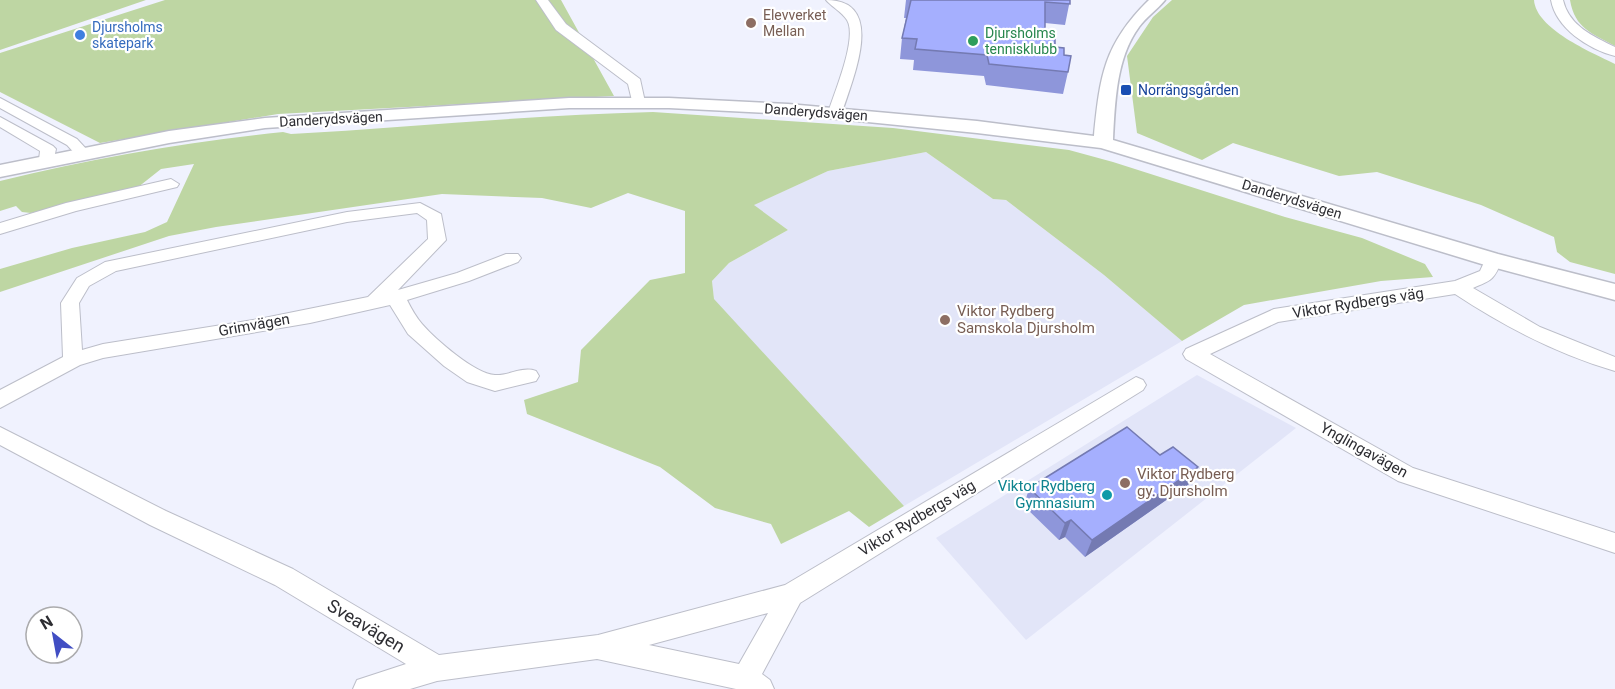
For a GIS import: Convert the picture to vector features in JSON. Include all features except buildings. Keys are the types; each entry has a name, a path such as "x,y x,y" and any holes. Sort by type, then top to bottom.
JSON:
{"street":[{"path":"542,0 561,27 580,44 635,82 638,102"},
{"path":"832,0 855,23 858,38 835,113"},
{"path":"1102,143 1119,49 1131,26 1157,0"},
{"path":"1557,0 1562,17 1576,29 1615,52"},
{"path":"0,102 72,142 82,153"},
{"name":"Danderydsvägen","path":"0,171 169,137 286,121 444,113 568,103 638,102 835,113 977,127 1102,143 1493,260 1615,292"},
{"path":"0,121 48,149 47,160"},
{"path":"0,229 72,207 171,184"},
{"path":"73,360 70,303 83,282 111,266 347,217 420,208 435,218 437,240 375,302"},
{"name":"Grimvägen","path":"0,400 73,360 103,351 375,302 451,282 512,258"},
{"name":"Viktor Rydbergs väg","path":"1193,354 1274,316 1458,287 1487,275 1493,260"},
{"path":"1458,287 1505,318 1545,339 1584,355 1615,364"},
{"path":"395,297 415,330 451,361 474,376 495,383 529,376"},
{"name":"Ynglingavägen","path":"1193,354 1406,474 1615,543"},
{"name":"Viktor Rydbergs väg","path":"597,647 791,595 1136,385"},
{"name":"Sveavägen","path":"0,435 158,518 284,576 437,668"},
{"name":"Viktor Rydbergs väg","path":"753,683 791,595"},
{"path":"366,689 437,668 597,647 753,683"}],"shaded area":[{"name":"Viktor Rydberg Samskola Djursholm","path":"926,152 993,199 1006,200 1104,275 1182,341 904,506 714,300 712,281 729,263 788,230 753,205 828,171"},
{"name":"Viktor Rydberg gy. Djursholm","path":"1197,375 1296,428 1026,640 936,538"}],"green space":[{"path":"0,0 146,0 0,50"},
{"path":"165,0 561,0 614,96 278,114 100,143 0,92 0,53"},
{"path":"1172,0 1534,0 1537,11 1554,30 1579,46 1615,64 1615,274 1570,262 1557,252 1554,237 1481,205 1377,172 1339,176 1233,143 1202,160 1137,133 1127,56 1153,17"},
{"path":"1570,0 1615,0 1615,46 1580,24 1572,10"},
{"path":"653,112 893,128 1069,150 1285,217 1362,238 1425,264 1433,277 1381,281 1244,305 1182,341 1104,275 1006,200 993,199 926,152 828,171 754,205 788,230 729,263 712,281 714,299 904,506 869,527 849,511 781,544 771,524 715,508 660,467 527,414 524,400 578,382 581,350 650,280 685,273 685,211 628,193 591,208 542,198 442,194 169,236 0,292 0,269 72,248 145,232 167,222 194,164 161,169 137,188 31,213 22,212 16,206 0,211 0,181 140,152 283,132 291,134 517,118"}],"place":[{"name":"Elevverket Mellan","path":"751,23"},
{"name":"Djursholms skatepark","path":"80,35"},
{"name":"Djursholms tennisklubb","path":"973,41"},
{"name":"Norrängsgården","path":"1126,90"},
{"name":"Viktor Rydberg Samskola Djursholm","path":"945,320"},
{"name":"Viktor Rydberg gy. Djursholm","path":"1125,483"},
{"name":"Viktor Rydberg Gymnasium","path":"1107,495"}]}
